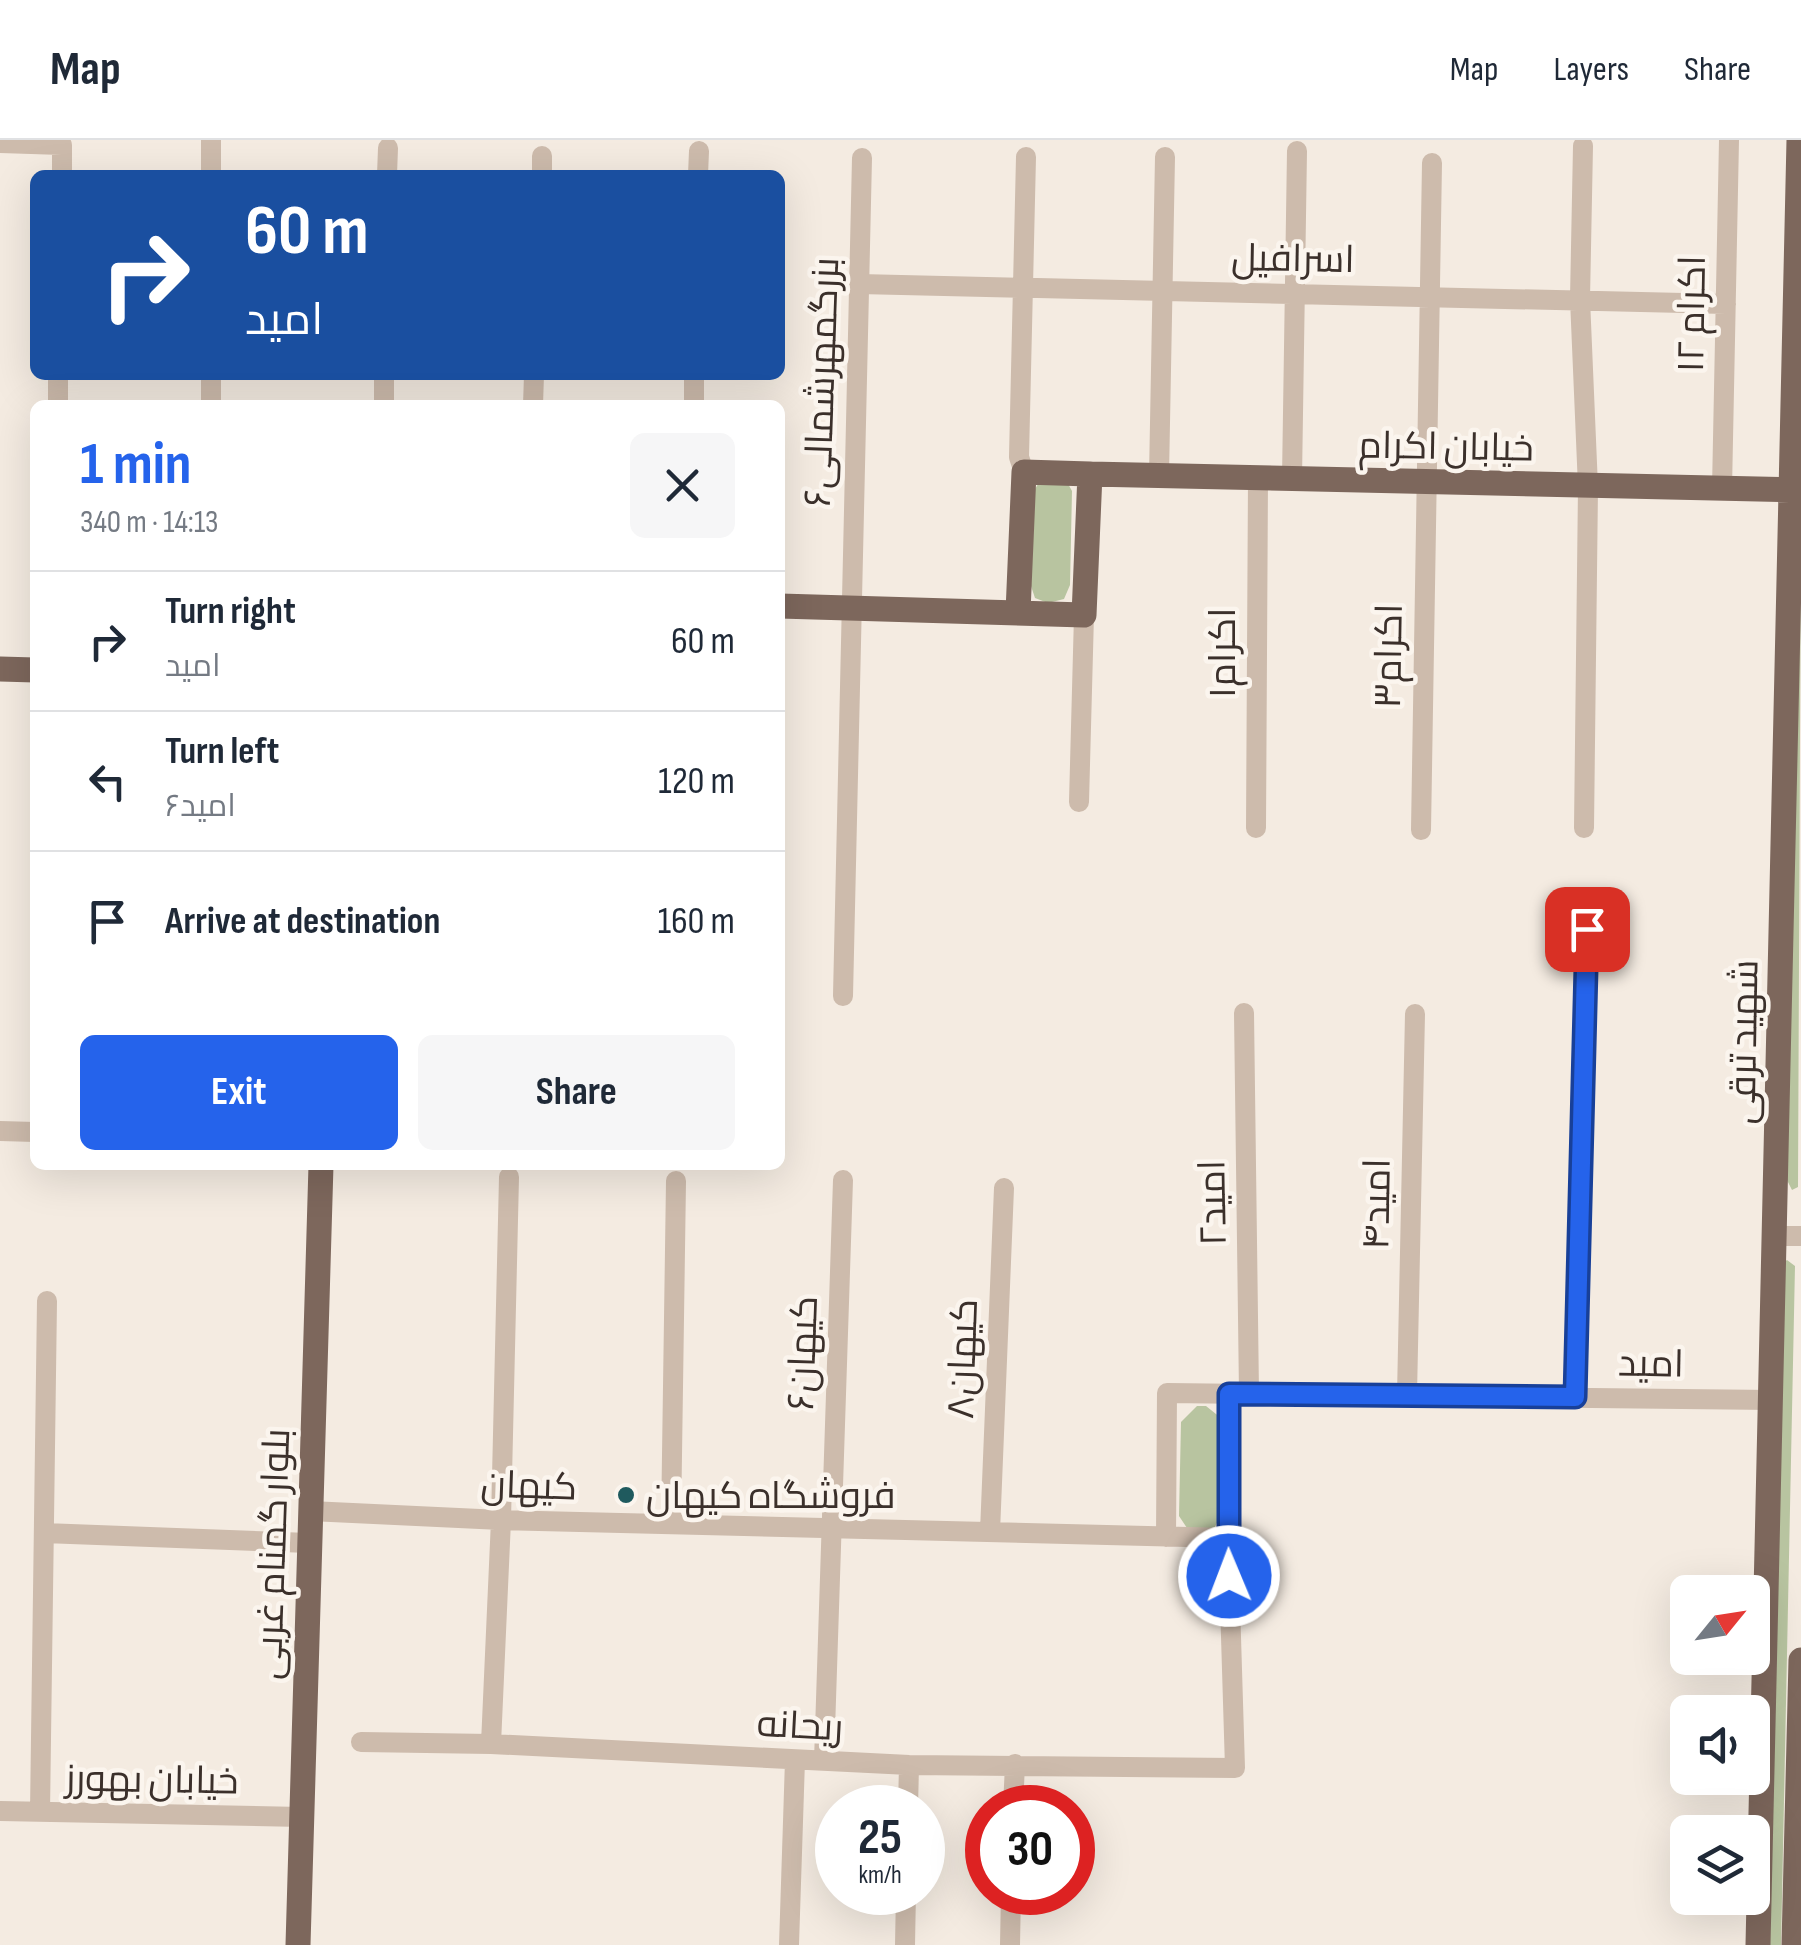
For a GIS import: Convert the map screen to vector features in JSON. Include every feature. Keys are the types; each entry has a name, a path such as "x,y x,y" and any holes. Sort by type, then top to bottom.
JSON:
{"main road":[{"name":"شهید ترقی","path":"1758,1945 1772,1400 1788,1236 1798,140"},
{"name":"خیابان اکرام","path":"1024,472 1796,490"},
{"path":"1018,612 1024,472"},
{"path":"785,606 1084,615 1090,474"},
{"path":"0,669 30,670"},
{"name":"بلوار گمنام غربی","path":"298,1945 322,1170"},
{"path":"1794,1945 1800,1824 1801,1660"}],"street":[{"path":"211,140 211,170"},
{"name":"اکرام ۱۲","path":"1722,489 1730,140"},
{"path":"0,143 62,145 62,170"},
{"path":"1583,146 1580,299 1588,487 1584,828"},
{"path":"387,170 388,148"},
{"path":"698,151 698,170"},
{"path":"1292,479 1298,151"},
{"path":"1024,472 1019,457 1026,157"},
{"path":"1159,476 1165,157"},
{"name":"بزرگمهرشمالی۶","path":"843,996 862,158"},
{"name":"اکرام۳","path":"1421,830 1432,163"},
{"name":"اسرافیل","path":"859,284 1726,304"},
{"name":"اکرام۱","path":"1256,828 1258,478"},
{"path":"1079,802 1084,615"},
{"path":"1575,1397 1587,929"},
{"name":"امید۲","path":"1239,1393 1244,1012"},
{"name":"امید۴","path":"1407,1395 1414,1014"},
{"path":"0,1131 30,1132"},
{"path":"491,1744 509,1177"},
{"name":"کیهان۶","path":"824,1762 842,1180"},
{"path":"671,1524 676,1181"},
{"name":"کیهان۸","path":"990,1532 1004,1188"},
{"path":"40,1812 47,1301"},
{"name":"امید","path":"1166,1537 1167,1393 1772,1400"},
{"path":"1166,1537 1228,1538 1239,1393"},
{"name":"کیهان","path":"310,1511 501,1520 1166,1537"},
{"path":"44,1534 309,1543"},
{"name":"ریحانه","path":"361,1742 491,1744 910,1765 1235,1768 1228,1538"},
{"path":"789,1945 795,1760"},
{"path":"1014,1764 1014,1785"},
{"path":"909,1785 910,1765"},
{"name":"خیابان بهورز","path":"0,1811 302,1817"},
{"path":"905,1945 906,1915"},
{"path":"1010,1945 1011,1915"}],"green space":[{"path":"1040,481 1067,482 1072,491 1070,585 1064,599 1048,603 1035,598 1031,586 1035,489"},
{"path":"1801,513 1798,1187 1792,1190 1787,1180"},
{"path":"1787,1260 1795,1266 1781,1945 1770,1945 1782,1264"},
{"path":"1197,1406 1206,1406 1221,1418 1220,1516 1215,1527 1204,1533 1187,1528 1179,1516 1181,1422"}],"place":[{"name":"فروشگاه کیهان","path":"626,1495"}],"route":[{"path":"1229,1576 1229,1394 1575,1397 1587,929"}]}
